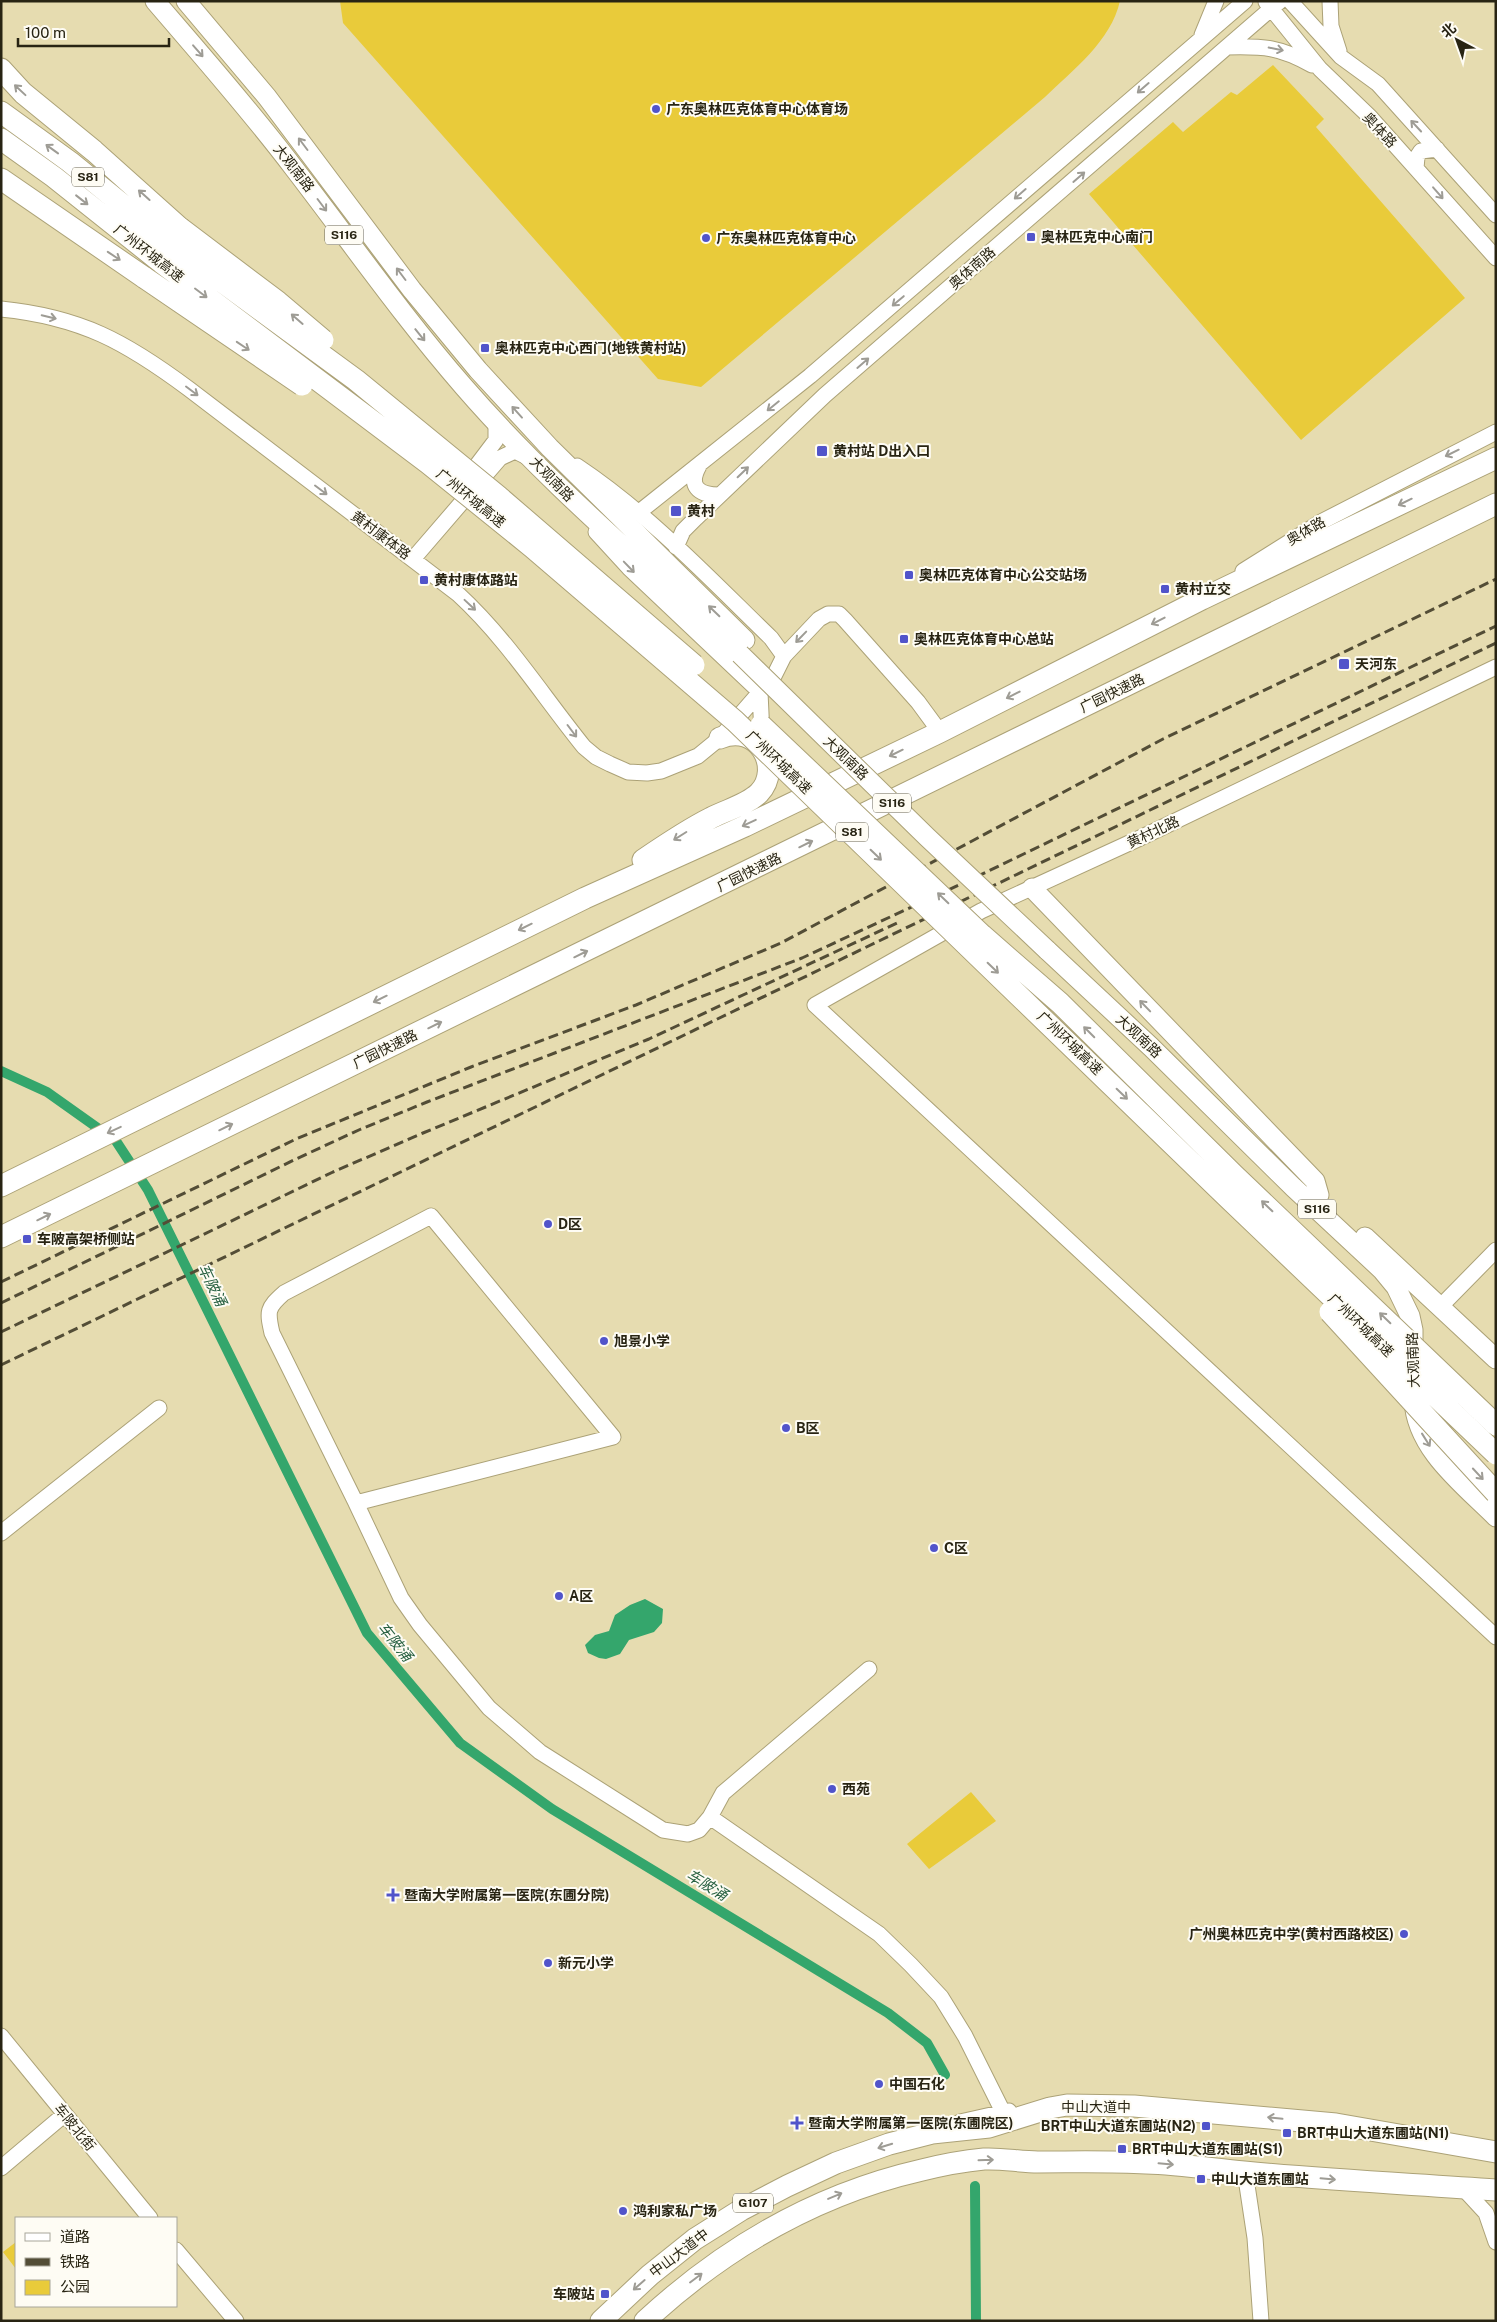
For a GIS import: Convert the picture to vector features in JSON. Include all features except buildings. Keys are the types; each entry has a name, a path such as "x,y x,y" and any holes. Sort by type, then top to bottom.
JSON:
{"highway":[{"path":"1,69 23,93 94,151 176,236"},
{"name":"广州环城高速","path":"1,112 176,236 278,302 538,522 785,747 982,935 1060,1003 1496,1425"},
{"name":"广州环城高速","path":"1,140 54,177 162,263 372,419 538,552 760,746 1496,1454"},
{"path":"1,179 244,347 318,395 433,478 703,694 760,746 768,763 767,774 759,794 689,830 585,898"},
{"path":"1,186 65,223"},
{"path":"1,1186 585,898 745,826 940,732 1202,599 1496,458"},
{"name":"广园快速路","path":"1,1237 1496,504"},
{"path":"720,738 728,735 742,734 760,746"},
{"path":"1259,1228 1355,1340 1496,1493"},
{"path":"1436,1368 1496,1416"},
{"name":"中山大道中","path":"601,2321 624,2298 677,2253 741,2210 836,2163 889,2144 932,2133 989,2127 1038,2110 1066,2105 1166,2108 1336,2124 1410,2136 1487,2152"},
{"name":"G107","path":"645,2321 705,2271 780,2223 844,2193 938,2166 986,2159 1036,2162 1132,2162 1496,2190"}],"main road":[{"name":"大观南路","path":"155,1 269,136 416,330 465,389 582,509 744,649"},
{"name":"大观南路","path":"186,1 283,118 444,330 550,448 920,830 1161,1039 1263,1142 1496,1359"},
{"path":"1032,888 1315,1181 1319,1195"},
{"name":"大观南路","path":"1051,945 1293,1187 1382,1270 1396,1287 1412,1324 1414,1412 1420,1430 1437,1457 1496,1517"},
{"path":"1412,1324 1422,1310 1434,1311 1486,1358 1496,1364"},
{"path":"1487,2152 1496,2138"}],"street":[{"path":"1200,39 1216,1"},
{"name":"奥体南路","path":"638,513 810,376 1245,1"},
{"path":"1290,1 1341,57 1378,84 1496,215"},
{"path":"1330,1 1331,26 1341,57"},
{"name":"奥体南路","path":"676,547 684,531 719,495 825,395 1227,47 1272,4"},
{"name":"奥体路","path":"1272,4 1320,69 1370,117 1496,258"},
{"path":"1227,47 1266,47 1287,51 1320,69"},
{"path":"1180,56 1187,57 1193,62 1193,76"},
{"path":"1416,168 1417,157 1421,151 1437,149"},
{"name":"黄村康体路","path":"1,309 28,312 88,328 147,358 409,556 483,618 578,740 596,757 628,772 647,774 661,771 698,756 720,738 774,676 784,656 819,618 828,614 839,614 918,702 940,732"},
{"path":"409,556 490,450 496,440 496,422"},
{"name":"奥体路","path":"1202,599 1285,543 1321,522 1496,432"},
{"path":"550,448 580,467 638,513 771,638 784,656"},
{"path":"409,556 500,458 515,451 521,453 539,465 570,504 629,568 760,692 760,746"},
{"path":"699,466 694,476 694,484 697,489 704,493 719,495"},
{"name":"黄村北路","path":"1496,667 981,912 815,1005 1496,1637"},
{"path":"356,1503 613,1438 431,1216 284,1293 270,1305 268,1316 272,1333 401,1598 420,1625 489,1708 540,1752 663,1830 688,1834 699,1830 710,1817 723,1793 869,1669"},
{"path":"1441,1306 1496,1250"},
{"path":"1,1533 158,1408"},
{"path":"710,1817 879,1934 911,1965 941,1997 960,2028 1003,2112"},
{"name":"车陂北街","path":"1,2036 149,2217"},
{"path":"932,2133 965,2120 1035,2104 1066,2105"},
{"path":"1,2168 65,2114"},
{"path":"1245,2172 1255,2238 1261,2321"},
{"path":"1462,2188 1486,2213 1496,2242"},
{"path":"178,2252 236,2321"}],"green space":[{"name":"广东奥林匹克体育中心","path":"340,1 1120,1 1115,16 1100,42 1045,97 701,387 658,379 343,23"},
{"path":"1273,65 1324,119 1316,127 1465,298 1301,440 1089,194 1173,122 1183,132 1231,92 1237,95"},
{"path":"971,1792 996,1821 929,1869 907,1844"},
{"path":"15,2243 15,2268 3,2252"}],"shaded area":[{"path":"645,1599 663,1609 662,1623 654,1632 629,1640 620,1654 606,1659 588,1653 585,1645 595,1635 609,1631 615,1615 630,1605"}],"waterway":[{"name":"车陂涌","path":"1,1071 47,1092 116,1141 148,1190 367,1633 460,1743 552,1809 888,2013 927,2043 945,2075"},
{"path":"975,2186 976,2321"}],"railway":[{"path":"1,1282 296,1139 471,1067 636,1005 781,943 1163,739 1496,579"},
{"path":"1,1303 361,1129 802,958 976,877 1496,626"},
{"path":"1,1365 1496,643"},
{"path":"1,1332 333,1172 649,1039 897,923"}],"place":[{"name":"广东奥林匹克体育中心体育场","path":"656,109"},
{"name":"奥林匹克中心南门","path":"1031,237"},
{"name":"广东奥林匹克体育中心","path":"706,238"},
{"name":"奥林匹克中心西门(地铁黄村站)","path":"485,348"},
{"name":"黄村站 D出入口","path":"822,451"},
{"name":"黄村","path":"676,511"},
{"name":"奥林匹克体育中心公交站场","path":"909,575"},
{"name":"黄村康体路站","path":"424,580"},
{"name":"黄村立交","path":"1165,589"},
{"name":"奥林匹克体育中心总站","path":"904,639"},
{"name":"天河东","path":"1344,664"},
{"name":"D区","path":"548,1224"},
{"name":"车陂高架桥侧站","path":"27,1239"},
{"name":"旭景小学","path":"604,1341"},
{"name":"B区","path":"786,1428"},
{"name":"C区","path":"934,1548"},
{"name":"A区","path":"559,1596"},
{"name":"西苑","path":"832,1789"},
{"name":"暨南大学附属第一医院(东圃分院)","path":"393,1895"},
{"name":"广州奥林匹克中学(黄村西路校区)","path":"1404,1934"},
{"name":"新元小学","path":"548,1963"},
{"name":"中国石化","path":"879,2084"},
{"name":"暨南大学附属第一医院(东圃院区)","path":"797,2123"},
{"name":"BRT中山大道东圃站(N2)","path":"1206,2126"},
{"name":"BRT中山大道东圃站(N1)","path":"1287,2133"},
{"name":"BRT中山大道东圃站(S1)","path":"1122,2149"},
{"name":"中山大道东圃站","path":"1201,2179"},
{"name":"鸿利家私广场","path":"623,2211"},
{"name":"车陂站","path":"605,2294"}]}
